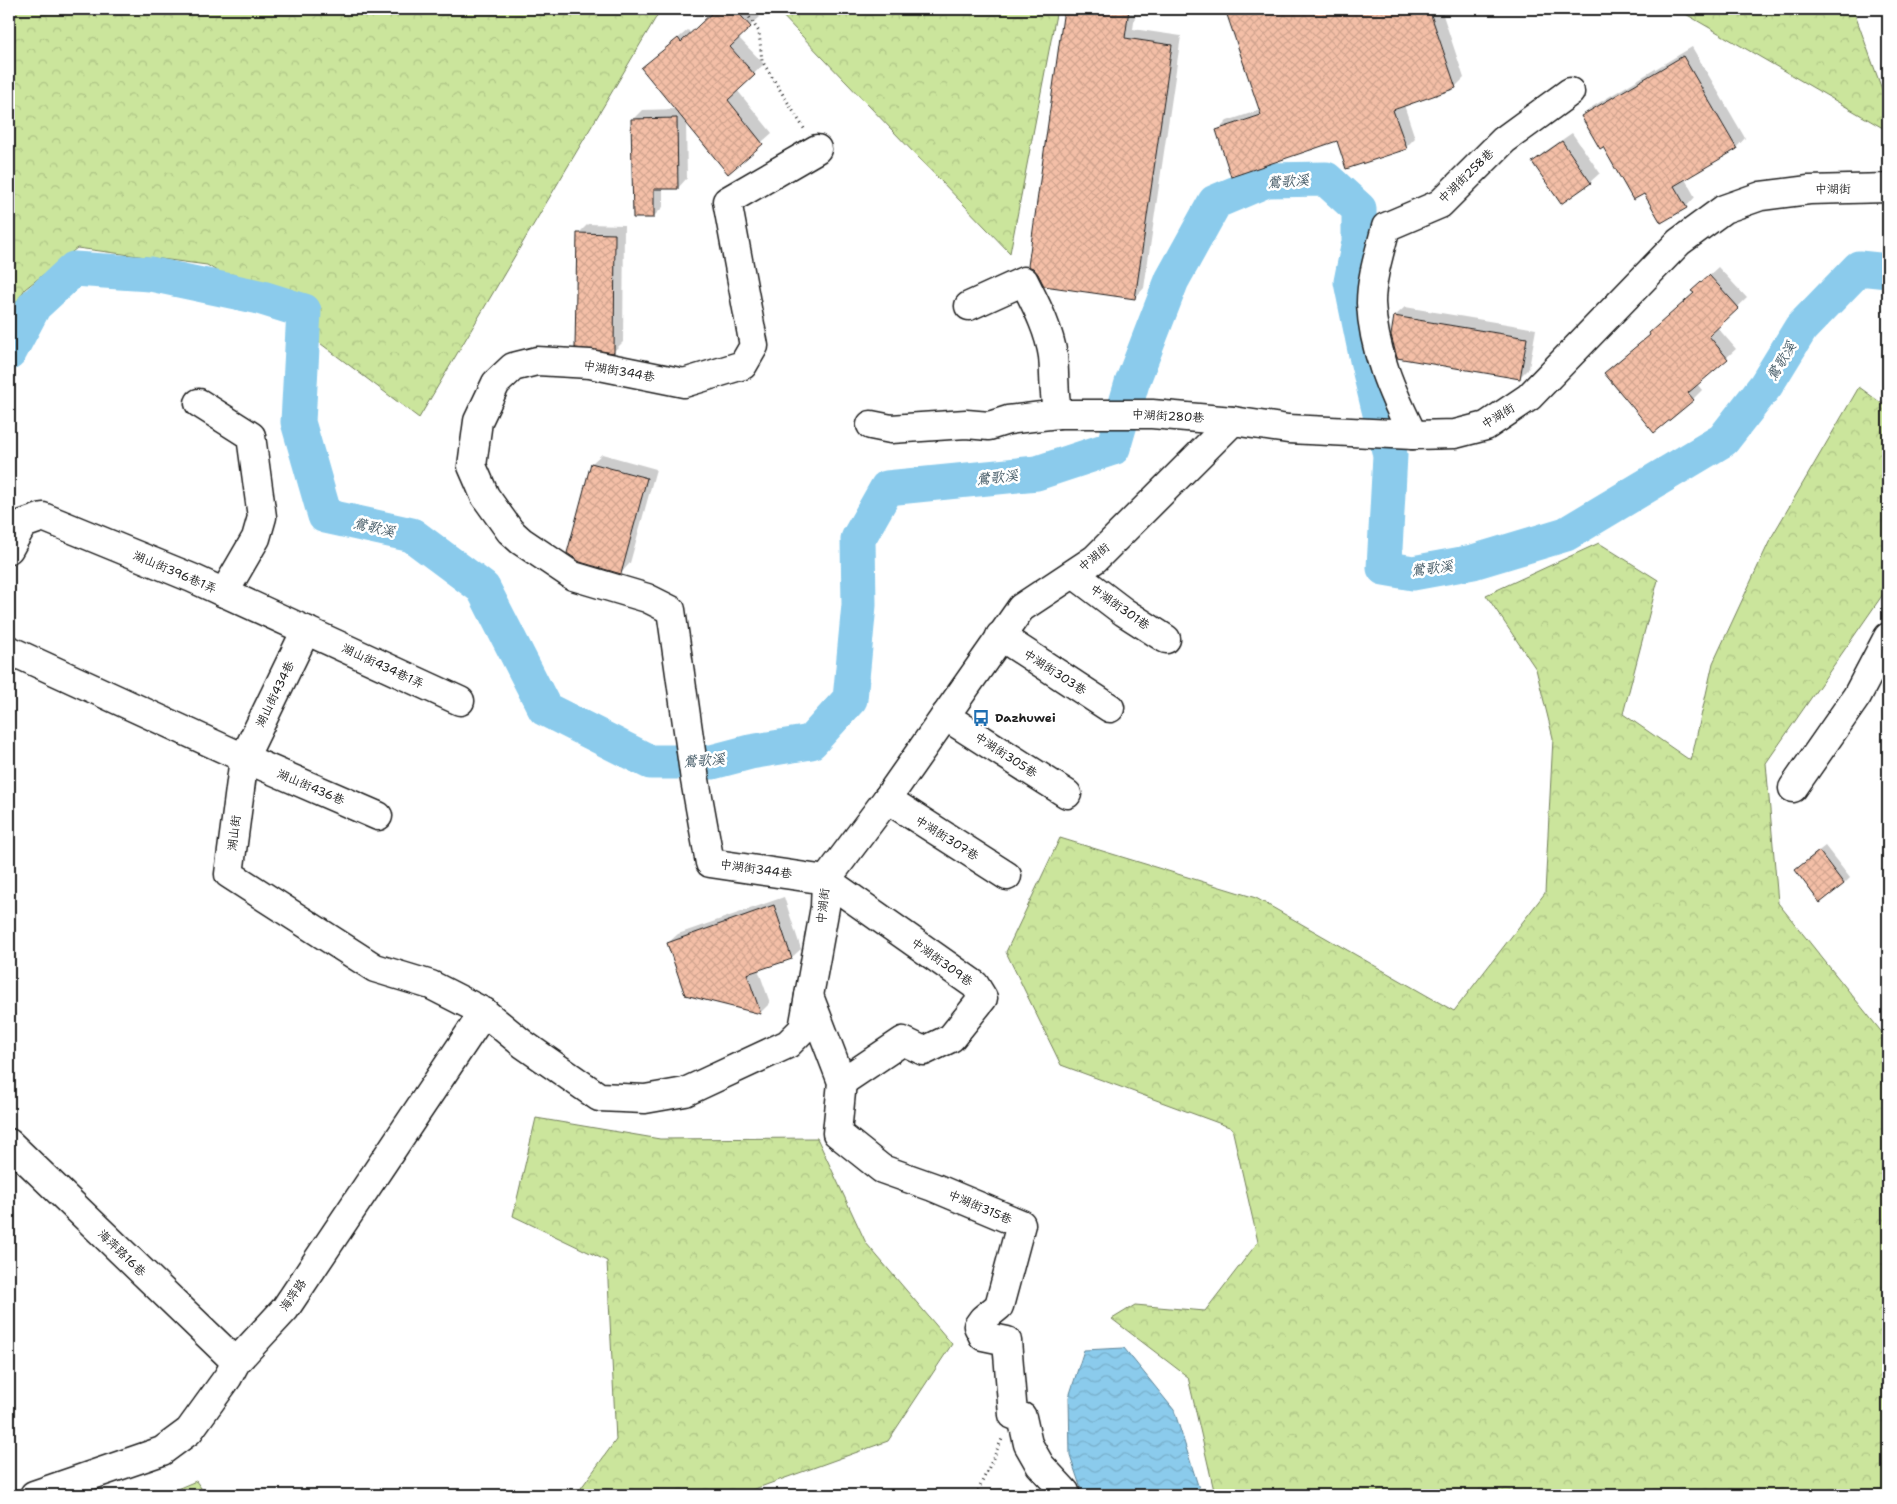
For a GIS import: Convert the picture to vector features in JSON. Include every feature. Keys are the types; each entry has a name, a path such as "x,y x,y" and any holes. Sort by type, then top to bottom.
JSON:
{"street":[{"name":"中湖街258巷","path":"1406,435 1377,348 1371,302 1374,278 1386,227 1440,204 1504,140 1570,92"},
{"name":"中湖街344巷","path":"817,150 726,201 754,346 743,365 684,383 590,364 537,361 513,368 496,383 478,421 472,466 485,496 510,531 521,541 573,576 647,598 671,610 695,780 710,863 826,880"},
{"name":"中湖街","path":"484,1012 523,1044 599,1097 645,1099 684,1092 788,1044 803,1030 825,907 826,880 887,800 1000,636 1021,608 1095,560 1233,421 1288,429 1406,435 1455,434 1486,426 1529,397 1679,242 1724,209 1770,194 1809,190 1888,188"},
{"path":"969,306 1024,281 1048,331 1053,357 1055,404 1058,414"},
{"path":"199,402 251,436 262,518 256,538 224,592"},
{"name":"中湖街280巷","path":"871,425 891,428 966,424 989,426 1008,420 1058,414 1103,413 1152,414 1233,421"},
{"name":"湖山街396巷1弄","path":"9,549 23,524 43,517 224,592 306,630"},
{"name":"中湖街301巷","path":"1074,574 1124,612 1166,639"},
{"name":"湖山街434巷1弄","path":"306,630 460,702"},
{"name":"湖山街434巷","path":"244,758 306,630"},
{"name":"中湖街303巷","path":"1000,636 1110,708"},
{"path":"1792,788 1857,696 1888,637"},
{"path":"9,650 244,758"},
{"name":"中湖街305巷","path":"945,716 1067,794"},
{"name":"湖山街436巷","path":"244,758 378,816"},
{"name":"湖山街","path":"244,758 229,874 375,968 431,985 484,1012"},
{"name":"中湖街307巷","path":"887,800 1007,876"},
{"name":"中湖街309巷","path":"826,880 975,986 983,998 951,1038 924,1051 903,1041 842,1082"},
{"name":"中湖街315巷","path":"810,996 842,1082 837,1133 882,1169 933,1187 1021,1224 999,1306 983,1319 978,1326 982,1336 1007,1341 1013,1415"},
{"name":"海萍路","path":"34,1495 162,1451 189,1431 228,1377 236,1362 285,1309 484,1012"},
{"name":"海萍路16巷","path":"9,1143 236,1362"},
{"path":"1013,1415 1022,1417 1028,1444 1040,1465 1065,1492"}],"path":[{"path":"744,9 759,32 762,61 817,150"},
{"path":"976,1495 1013,1415"}],"green space":[{"path":"9,9 661,9 419,418 259,297 207,265 77,248 25,289 9,314"},
{"path":"776,9 1057,9 1010,253"},
{"path":"1677,9 1853,9 1888,106 1888,131"},
{"path":"1859,387 1888,408 1888,587 1766,763 1778,903 1888,1040 1888,1495 1215,1495 1188,1377 1112,1319 1135,1305 1205,1311 1258,1242 1232,1128 1061,1065 1006,952 1060,838 1256,898 1454,1011 1545,893 1553,738 1536,669 1486,595 1599,543 1658,580 1623,714 1691,761 1713,663 1771,538"},
{"path":"536,1118 660,1139 817,1138 866,1243 952,1344 888,1441 738,1495 576,1495 616,1440 607,1261 513,1216"},
{"path":"196,1481 206,1495 163,1495"}],"water":[{"path":"1124,1348 1174,1410 1201,1495 1083,1495 1070,1456 1069,1397 1084,1350"}],"building":[{"path":"716,9 735,9 751,27 730,47 755,75 728,100 763,144 728,174 641,68 678,38 681,42"},
{"path":"1064,9 1129,9 1125,38 1172,45 1135,299 1044,286 1038,274 1033,268 1028,266"},
{"path":"1225,9 1429,9 1456,88 1393,110 1407,149 1346,169 1337,141 1231,177 1216,130 1261,115"},
{"path":"1683,56 1737,149 1674,186 1687,208 1661,223 1644,194 1633,200 1603,147 1600,149 1581,116"},
{"path":"677,118 678,189 654,189 654,218 633,218 631,119"},
{"path":"1562,141 1591,183 1561,204 1532,162"},
{"path":"577,233 615,234 614,353 575,348"},
{"path":"1709,275 1739,308 1709,336 1728,359 1688,393 1694,400 1654,433 1604,373 1650,335 1649,333 1694,293 1691,291"},
{"path":"1394,316 1527,338 1520,379 1397,358 1391,335"},
{"path":"591,463 647,478 621,574 580,562 567,553"},
{"path":"1819,851 1844,884 1820,903 1795,870"},
{"path":"774,905 792,959 747,974 761,1014 685,995 667,943"}],"waterway":[{"name":"鶯歌溪","path":"9,353 34,306 74,269 150,274 259,297 304,311 298,422 325,516 412,535 483,588 545,709 650,762 712,762 750,752 811,742 850,699 859,605 858,539 887,488 1037,473 1113,448 1132,383 1172,280 1215,202 1267,180 1326,179 1359,209 1359,242 1351,282 1367,360 1390,455 1384,568 1413,573 1473,562 1566,534 1723,440 1766,385 1801,328 1859,268 1888,271"}],"place":[{"name":"Dazhuwei","path":"981,718"}]}
